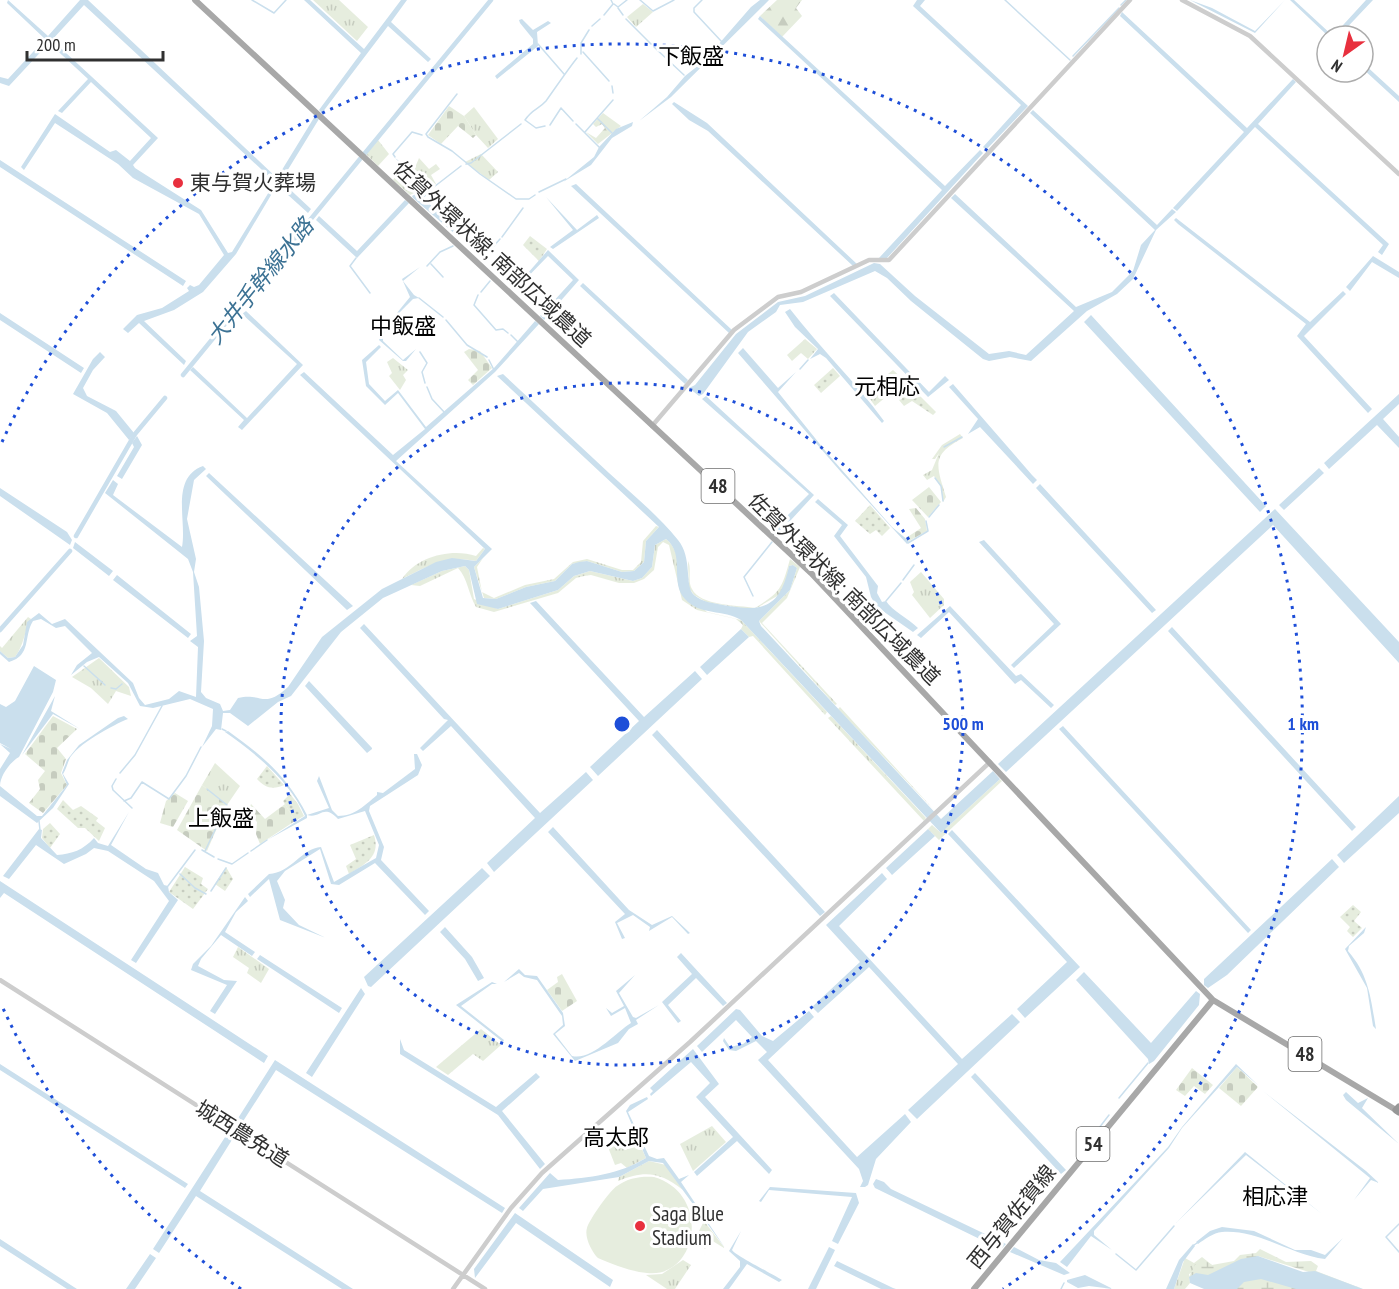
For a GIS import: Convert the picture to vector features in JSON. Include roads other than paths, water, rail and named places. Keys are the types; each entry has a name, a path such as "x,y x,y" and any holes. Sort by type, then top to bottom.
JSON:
{"main road":[{"name":"佐賀外環状線; 南部広域農道","path":"195,0 811,573 1213,1000"},
{"name":"48","path":"1213,1000 1398,1109"},
{"name":"西与賀佐賀線","path":"974,1289 1213,1000"}],"street":[{"path":"652,426 735,330 750,316 778,297 801,292 869,260 889,260 1130,0"},
{"path":"1182,0 1250,36 1399,174"},
{"path":"453,1289 511,1209 542,1173 690,1042 990,762"},
{"name":"城西農免道","path":"0,980 485,1289"}],"water":[{"path":"8,0 48,36 80,0 88,0 277,178 315,116 319,119 281,181 311,209 308,213 277,185 236,254 203,292 174,310 144,321 186,361 184,365 139,323 128,333 123,329 137,315 162,308 189,291 187,288 190,285 194,287 199,285 224,255 199,214 133,178 118,164 55,123 24,170 21,167 55,114 110,152 116,150 130,161 151,138 91,82 62,113 58,111 88,79 49,43 9,86 0,83 0,77 8,79 45,39 7,3","holes":["84,5 275,182 232,252 228,253 201,210 133,165 158,138 52,40"]},
{"path":"304,0 310,0 364,49 401,0 407,0 391,22 431,59 428,62 388,26 322,113 319,110 361,53"},
{"path":"760,0 769,0 671,97 639,121 667,97 685,76 704,61 751,7"},
{"path":"917,0 925,0 920,6 1028,106 986,150 983,147 1021,105 913,6"},
{"path":"1190,0 1212,8 1255,31 1285,0 1255,33"},
{"path":"1290,0 1294,0 1320,24 1315,24"},
{"path":"1366,0 1373,0 1350,24 1344,24"},
{"path":"1122,12 1247,128 1293,79 1296,82 1258,124 1389,244 1382,255 1378,252 1383,245 1255,127 1177,211 1173,208 1244,132 1120,16"},
{"path":"760,16 945,186 980,150 983,153 887,258 879,258 942,190 758,19"},
{"path":"522,19 533,30 548,21 551,23 537,32 538,46 497,79 495,76 533,44 533,39 520,23 519,20"},
{"path":"1375,74 1399,96 1399,102 1375,80"},
{"path":"674,102 707,123 857,264 853,266 708,131 689,120 672,104"},
{"path":"1033,110 1157,225 1172,209 1176,212 1156,230 1133,279 1117,294 1087,311 1031,361 1010,357 989,361 983,359 911,301 887,278 875,271 803,302 780,305 776,312 748,332 703,394 699,396 689,388 695,385 736,334 778,302 805,296 874,263 880,264 915,296 989,354 1009,351 1026,355 1074,311 951,198 955,194 1076,307 1112,292 1133,271 1141,245 1155,230 1030,113"},
{"path":"633,122 632,126 612,138 591,165 563,182 594,157 599,147 616,129"},
{"path":"395,158 416,173 430,190 424,198 458,234 455,234 413,198 412,196 423,190 423,187"},
{"path":"0,160 186,281 183,286 0,167"},
{"path":"576,184 732,330 729,333 571,186"},
{"path":"546,197 577,230 597,215 599,218 553,249 550,247 573,230"},
{"path":"405,200 409,203 357,258 316,220 319,216 357,251"},
{"path":"1176,218 1310,322 1343,291 1346,294 1304,336 1372,409 1368,413 1297,336 1306,324 1178,224 1174,220"},
{"path":"548,250 579,280 544,320 540,316 573,280 548,256 515,290 497,274 514,289"},
{"path":"1373,256 1399,272 1399,278 1372,262 1350,291 1346,287"},
{"path":"420,267 403,281 419,298 413,299 399,313 384,335 383,341 403,360 416,349 406,361 403,361 379,340 383,330 410,297 402,279"},
{"path":"583,283 688,380 685,384 580,286"},
{"path":"834,293 929,392 945,376 949,380 928,397 830,296"},
{"path":"790,309 873,406 884,421 882,423 826,358 820,354 810,359 818,349 795,327 785,312"},
{"path":"246,311 303,365 242,430 238,427 244,420 190,370 193,367 247,418 297,364 242,314"},
{"path":"0,313 84,368 81,373 0,320"},
{"path":"1091,315 1266,506 1260,512 1084,322"},
{"path":"535,321 539,324 495,372 396,461 492,549 474,567 483,598 496,599 526,587 555,581 572,564 579,562 587,561 622,572 634,571 644,562 646,541 659,527 497,376 503,374 645,505 678,540 683,547 691,591 697,597 723,605 759,607 774,599 780,591 789,566 793,565 797,568 790,590 759,621 761,626 941,819 993,771 1000,779 941,833 741,620 727,614 698,608 685,599 678,585 675,553 672,545 666,539 655,545 652,567 642,578 633,581 590,571 574,576 558,590 498,609 477,604 469,570 465,566 442,571 383,598 341,632 291,696 278,702 248,726 230,713 223,713 221,730 216,729 202,747 212,726 213,709 190,699 153,708 140,706 128,683 99,657 87,662 71,675 77,665 92,653 65,626 56,628 41,619 33,621 21,655 9,662 0,654 0,651 8,658 15,657 23,645 27,622 39,613 52,624 65,619 133,683 139,698 145,705 169,699 179,691 196,697 198,647 190,641 197,636 193,572 188,559 105,493 113,480 118,484 113,495 182,547 183,490 186,480 203,466 206,469 194,480 187,519 196,559 194,572 199,587 204,641 201,692 206,698 220,704 223,711 230,710 238,698 268,699 280,694 288,687 322,637 382,589 436,562 452,558 476,561 485,549 300,375 304,372 393,455 425,429 398,393 385,405 366,386 362,360 379,345 381,347 366,362 369,384 385,401 398,390 426,427 494,368"},
{"path":"743,348 778,388 796,372 778,392 827,453 892,527 909,541 907,544 738,353"},
{"path":"100,352 105,357 93,370 83,388 87,396 116,411 134,433 129,440 107,413 73,394 93,359"},
{"path":"953,384 1037,480 1033,484 980,427 968,434 978,419 949,387"},
{"path":"1399,394 1399,404 1383,419 1399,437 1399,448 1377,425 1329,469 1324,463"},
{"path":"706,396 814,495 779,533 775,532 779,524 809,494 702,399"},
{"path":"137,436 142,445 122,479 117,476 134,447 132,443"},
{"path":"1319,468 1324,473 1284,510 1279,505"},
{"path":"209,473 353,606 347,610 206,476"},
{"path":"1040,484 1156,610 1152,613 1036,488"},
{"path":"0,488 67,532 72,540 70,545 0,496"},
{"path":"818,499 848,525 840,536 878,586 877,593 882,602 886,601 918,628 913,632 877,607 871,597 866,577 834,536 842,525 815,502"},
{"path":"1275,509 1399,642 1399,663 1273,525 1006,772 998,764"},
{"path":"984,540 1061,624 1014,668 1011,665 1054,624 979,542"},
{"path":"75,542 113,571 109,576 73,548"},
{"path":"117,575 191,634 188,638 113,580"},
{"path":"536,601 644,717 695,671 702,679 598,776 590,767 639,721 530,603"},
{"path":"950,606 1016,676 1021,674 1054,705 1051,708 1021,680 1015,684 949,612 921,638 917,635"},
{"path":"364,624 540,813 586,772 593,780 494,872 487,863 535,818 451,726 423,751 420,748 448,720 444,719 360,628"},
{"path":"1172,627 1356,827 1352,831 1168,631"},
{"path":"741,629 749,637 707,675 700,667"},
{"path":"34,666 56,680 53,692 19,757 12,762 0,782 0,769 10,753 0,744 11,749 0,743 0,704 6,707 15,701"},
{"path":"309,681 372,749 367,753 305,686"},
{"path":"55,696 51,711 80,729 53,714 22,755"},
{"path":"124,716 128,719 96,736 73,754 63,774 69,784 53,808 37,823 0,796 0,786 37,816 42,816 67,785 62,773 67,760 79,745 118,718"},
{"path":"1063,726 1251,930 1248,933 1059,729"},
{"path":"657,730 825,912 820,916 652,735"},
{"path":"228,731 273,768 291,789 307,818 267,840 305,816 281,779 260,759 225,732"},
{"path":"414,754 417,754 422,765 418,775 370,806 369,811 384,847 381,860 429,911 425,915 375,863 339,885 331,884 320,849 285,871 277,881 285,900 283,908 299,925 326,938 280,920 269,879 250,897 248,894 269,874 284,870 314,848 321,847 334,882 376,858 379,845 365,811 338,819 329,812 307,815 329,808 317,781 319,776 332,810 338,816 344,816 359,809 377,795 377,792 383,793 415,769"},
{"path":"1399,796 1399,813 1344,863 1337,855"},
{"path":"129,812 111,845 146,869 158,873 164,885 168,886 169,892 178,900 136,963 131,960 169,901 154,881 108,851 94,848 64,864 36,845 9,879 3,876 39,829 42,830 41,838 57,855 68,854 86,846 94,838 98,843 108,846"},
{"path":"553,827 629,910 652,925 672,916 690,933 688,934 672,917 649,931 650,927 633,915 617,923 625,938 622,939 615,922 625,914 548,832"},
{"path":"928,829 935,836 892,875 886,868"},
{"path":"952,830 1080,967 1025,1018 1017,1009 1067,962 948,834"},
{"path":"1332,859 1339,867 1227,975 1208,988 1204,985 1204,979"},
{"path":"482,868 490,876 371,987 368,986 364,977"},
{"path":"882,873 887,879 839,926 962,1059 1012,1014 1020,1022 917,1119 908,1110 958,1064 869,967 818,1013 812,1007 860,962 826,925"},
{"path":"0,881 268,1056 264,1063 4,893 0,898"},
{"path":"245,897 248,901 236,912 225,932 255,952 252,956 221,935 198,966 224,980 237,981 215,1014 210,1011 227,985 191,970 193,964 211,946"},
{"path":"445,927 472,957 484,978 478,981 465,959 440,932"},
{"path":"1366,927 1364,933 1349,946 1348,951 1365,978 1376,1029 1373,1026 1367,988 1345,949"},
{"path":"681,953 727,1003 723,1006 696,978 668,1005 681,1021 678,1023 662,1002 692,974 677,957"},
{"path":"260,955 342,1008 339,1013 257,959"},
{"path":"519,969 525,975 537,976 563,1013 565,1026 555,1034 572,1056 588,1054 596,1050 631,1023 625,1008 611,1016 606,1008 612,1013 624,1006 616,991 635,975 619,993 633,1017 636,1018 659,1005 636,1020 638,1024 629,1029 618,1043 575,1061 553,1034 563,1025 562,1016 537,980 524,977 519,973 504,982"},
{"path":"1084,972 1151,1043 1196,991 1200,994 1199,1005 1154,1061 1149,1064 1148,1059 1076,980"},
{"path":"492,982 497,984 492,984 461,1006 504,1040 503,1042 456,1005"},
{"path":"361,988 365,994 312,1077 306,1073"},
{"path":"736,1009 740,1010 762,1036 773,1041 809,1011 814,1017 768,1060 857,1157 905,1114 911,1122 876,1159 868,1185 860,1187 863,1181 859,1169 758,1060 767,1052 756,1041 736,1051 729,1050 723,1041 724,1038 730,1047 743,1044 752,1037 736,1020 702,1052 697,1046"},
{"path":"400,1039 404,1050 496,1107 536,1073 540,1077 502,1111 545,1164 540,1169 498,1115 400,1054"},
{"path":"693,1049 719,1084 705,1097 772,1170 769,1174 737,1141 697,1176 694,1172 733,1137 696,1097 710,1083 691,1062 651,1096 650,1094 653,1091 650,1088"},
{"path":"275,1060 505,1208 502,1213 276,1070 240,1126 235,1123"},
{"path":"0,1064 188,1184 185,1188 0,1070"},
{"path":"1236,1064 1259,1086 1237,1067 1182,1128 1169,1148 1094,1231 1094,1235 1112,1250 1091,1236 1067,1267 1060,1262 1168,1147 1182,1127"},
{"path":"975,1073 1066,1170 1061,1174 971,1077"},
{"path":"1263,1091 1379,1183 1371,1180 1354,1200 1370,1178"},
{"path":"1346,1092 1358,1103 1368,1098 1362,1108 1399,1144 1346,1100 1343,1095"},
{"path":"647,1097 648,1099 628,1112 649,1156 657,1159 664,1158 679,1179 689,1175 681,1182 725,1248 663,1163 649,1161 619,1177 543,1189 523,1211 519,1208 550,1173 558,1180 593,1176 626,1168 646,1158 626,1111 630,1105"},
{"path":"229,1131 235,1135 200,1191 353,1289 342,1289 196,1196 159,1253 153,1249"},
{"path":"1245,1152 1322,1214 1246,1155 1176,1223"},
{"path":"876,1179 884,1182 891,1189 1006,1244 1002,1248 994,1246 875,1188 873,1184"},
{"path":"770,1187 856,1193 859,1203 838,1244 832,1241 852,1197 769,1190 761,1202 759,1201"},
{"path":"515,1213 613,1280 610,1287 516,1223 475,1278 474,1269"},
{"path":"1222,1227 1254,1231 1295,1250 1311,1250 1325,1255 1343,1238 1325,1259 1312,1257 1248,1234 1235,1232 1222,1232 1209,1236 1198,1244 1196,1242 1210,1231"},
{"path":"741,1231 732,1250 782,1280 779,1282 747,1264 729,1289 723,1289 740,1267 740,1261 729,1251"},
{"path":"0,1239 77,1289 67,1289 0,1246"},
{"path":"1193,1244 1195,1246 1183,1262 1174,1289 1166,1289 1179,1260"},
{"path":"829,1247 835,1250 816,1289 808,1289"},
{"path":"1014,1247 1039,1260 1056,1263 1070,1273 1064,1275 1010,1252"},
{"path":"150,1254 156,1258 135,1289 126,1289"},
{"path":"1258,1256 1303,1272 1315,1271 1363,1289 1296,1289 1261,1279 1244,1282 1237,1289 1204,1289 1190,1283 1189,1277 1196,1273 1208,1275 1241,1259"},
{"path":"837,1261 896,1289 881,1289 834,1266"},
{"path":"1085,1275 1113,1289 1089,1286 1078,1288 1067,1282 1067,1280"}],"waterway":[{"path":"252,0 274,13 286,0"},
{"name":"大井手幹線水路","path":"365,153 491,0"},
{"path":"604,15 613,4 611,0"},
{"path":"614,4 618,7 627,0"},
{"path":"640,0 653,11 674,0"},
{"path":"702,0 694,8 694,12 722,42"},
{"path":"1005,0 1070,60"},
{"path":"1121,5 1126,0"},
{"path":"618,8 623,15"},
{"path":"1073,56 1119,8"},
{"path":"592,26 600,19"},
{"path":"626,19 651,44"},
{"path":"581,54 581,43 589,30"},
{"path":"538,44 564,74"},
{"path":"654,47 684,75"},
{"path":"583,52 609,81"},
{"path":"545,126 536,128 525,120 546,101 577,58"},
{"path":"612,86 613,93"},
{"path":"457,94 426,134 428,137 452,151 516,199 529,199 535,195"},
{"path":"585,132 613,100"},
{"path":"550,125 561,108 573,121"},
{"path":"598,119 612,133"},
{"path":"466,164 471,163 521,124"},
{"path":"576,124 599,147"},
{"path":"395,157 393,154 412,132 422,135"},
{"name":"大井手幹線水路","path":"183,375 360,159"},
{"path":"430,190 461,166"},
{"path":"539,192 566,179"},
{"path":"502,237 523,208"},
{"path":"483,258 500,239"},
{"path":"427,266 440,252 453,246"},
{"path":"356,258 350,266 370,293"},
{"path":"431,264 443,277"},
{"path":"481,292 490,281"},
{"path":"478,295 474,305 496,330 503,329 508,333"},
{"path":"419,298 443,317"},
{"path":"446,320 467,345 487,357"},
{"path":"511,335 519,343"},
{"path":"420,352 427,363 422,372 425,383"},
{"path":"489,360 494,370"},
{"path":"800,369 808,360"},
{"path":"427,387 432,399 445,413"},
{"name":"大井手幹線水路","path":"76,536 135,434 165,398"},
{"path":"944,447 962,437"},
{"path":"935,478 941,486 943,501"},
{"path":"929,517 939,505"},
{"path":"908,543 928,531 926,521"},
{"path":"753,596 744,577 772,542"},
{"name":"大井手幹線水路","path":"0,630 70,551"},
{"path":"903,580 914,565"},
{"path":"886,601 901,583"},
{"path":"84,666 105,685"},
{"path":"111,688 116,689 122,684"},
{"path":"120,773 135,755 162,706"},
{"path":"222,729 226,731"},
{"path":"124,801 131,798 142,782 169,799 186,776 201,747"},
{"path":"116,779 112,786 113,790 132,808"},
{"path":"205,851 227,805 207,789"},
{"path":"39,821 40,830"},
{"path":"251,851 267,840"},
{"path":"168,886 195,850"},
{"path":"202,850 214,857"},
{"path":"218,859 232,864 248,853"},
{"path":"211,891 226,868"},
{"path":"180,874 195,888 206,894"},
{"path":"1119,1098 1148,1063"},
{"path":"1099,1128 1109,1115"},
{"path":"1399,1224 1386,1237 1399,1252"},
{"path":"1116,1254 1136,1270 1174,1226"},
{"path":"1061,1289 1064,1283"}],"place":[{"name":"東与賀火葬場","path":"178,183"},
{"name":"Saga Blue Stadium","path":"640,1226"}],"district":[{"name":"下飯盛","path":"691,56"},
{"name":"中飯盛","path":"403,326"},
{"name":"元相応","path":"887,386"},
{"name":"上飯盛","path":"221,818"},
{"name":"高太郎","path":"616,1137"},
{"name":"相応津","path":"1275,1196"}]}
